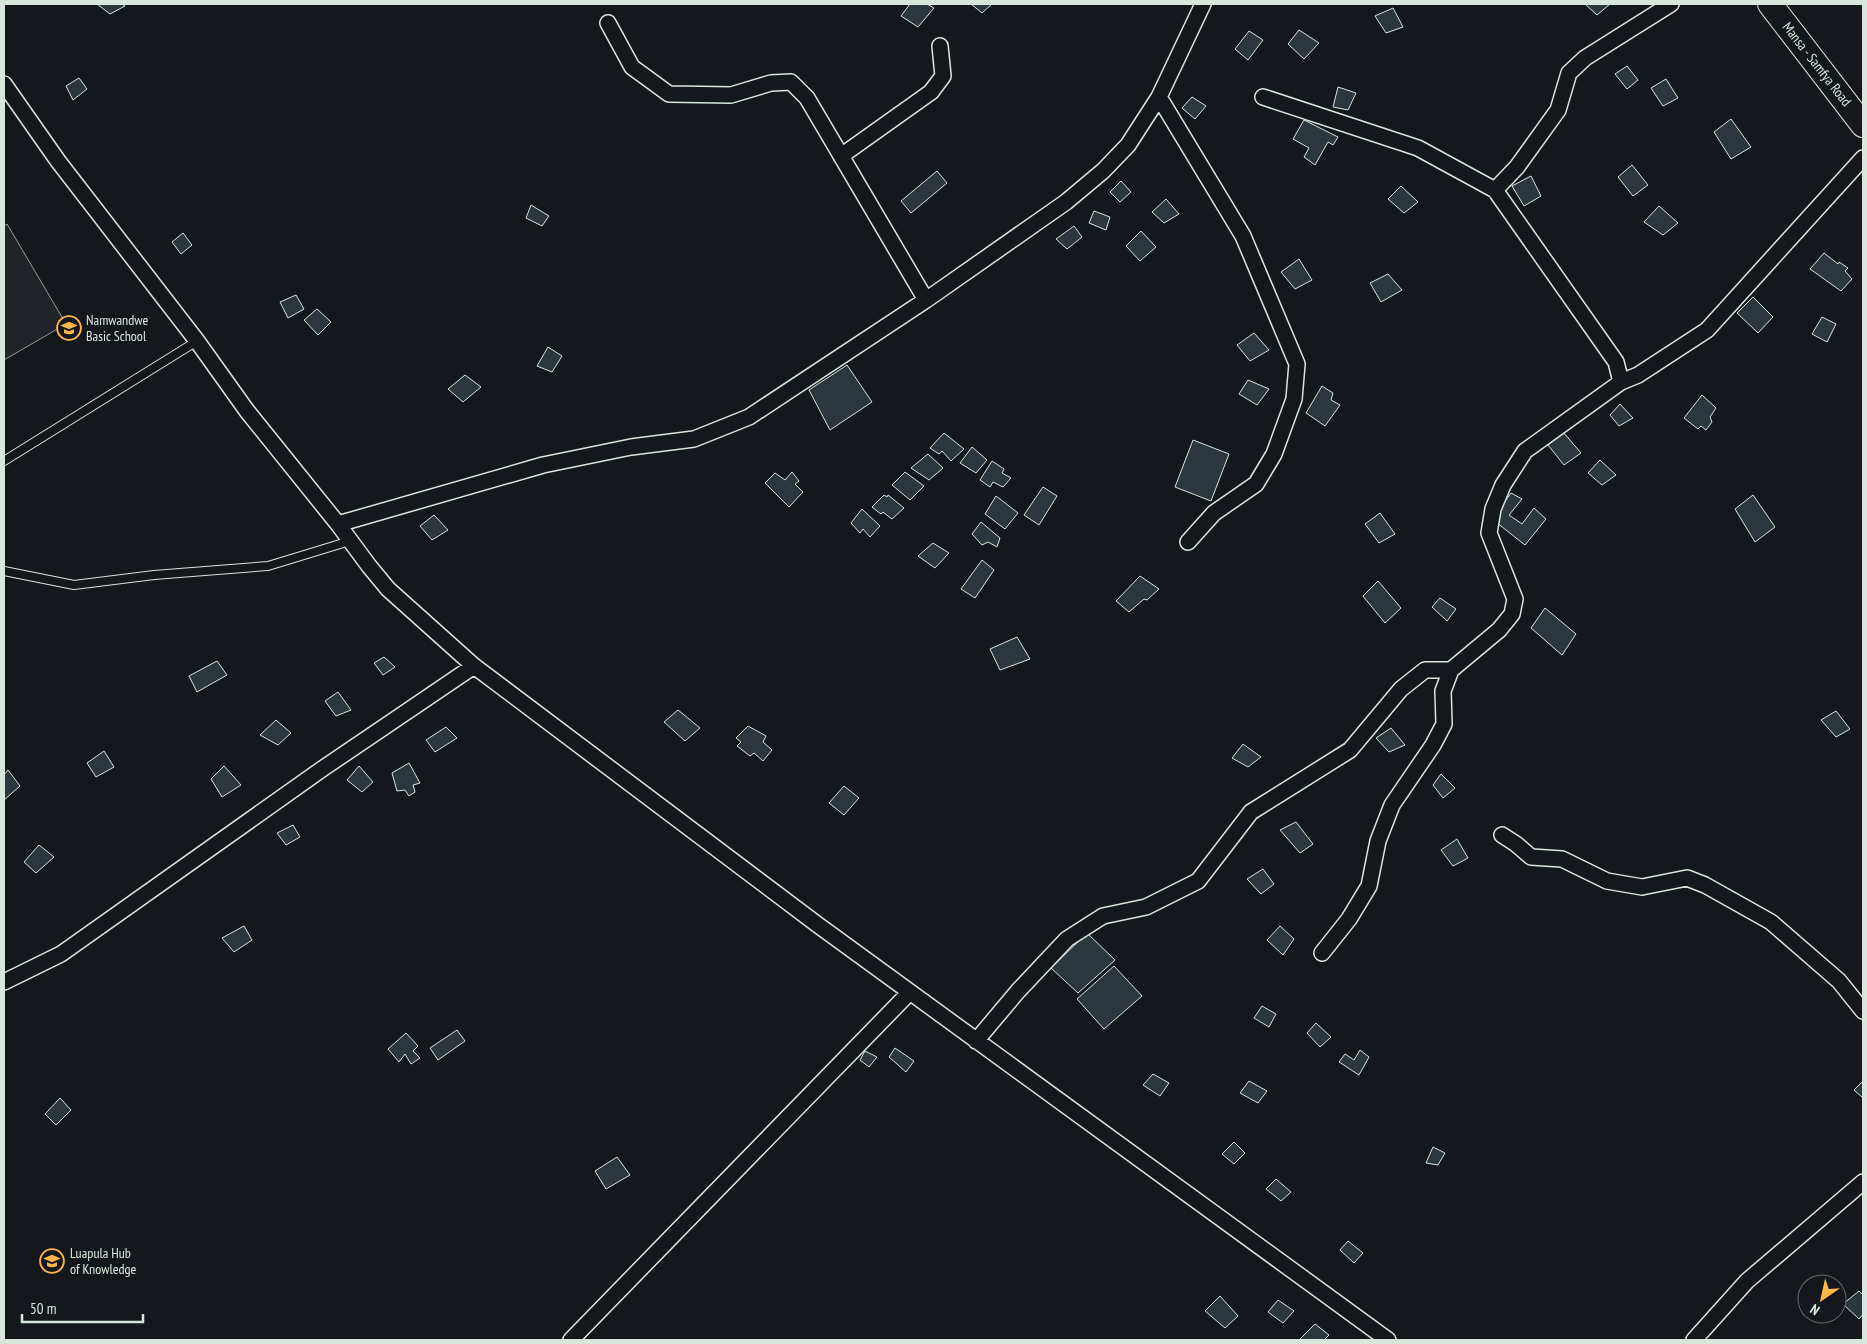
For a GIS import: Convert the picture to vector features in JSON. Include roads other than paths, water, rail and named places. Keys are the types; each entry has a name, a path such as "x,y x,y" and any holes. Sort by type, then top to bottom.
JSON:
{"main road":[{"name":"Mansa - Samfya Road","path":"1770,4 1863,125"}],"street":[{"path":"338,524 544,465 631,447 694,439 749,417 926,300 1066,202 1103,171 1128,145 1159,97 1203,4"},
{"path":"1495,190 1517,167 1558,110 1569,73 1586,58 1671,4"},
{"path":"608,23 632,67 669,94 731,95 771,83 791,82 807,98 926,300"},
{"path":"841,156 931,92 943,76 940,46"},
{"path":"4,84 58,162 196,341 247,411 388,589 474,666 659,806 976,1041 1388,1340"},
{"path":"1159,97 1243,236 1297,364 1294,399 1274,454 1256,484 1214,513 1188,542"},
{"path":"1263,97 1418,148 1495,190 1616,362 1621,382"},
{"path":"1322,953 1349,919 1369,886 1378,841 1392,805 1433,745 1444,724 1443,691 1451,670 1499,630 1512,614 1515,599 1489,533 1493,509 1503,485 1525,451 1621,382 1638,375 1707,330 1863,158"},
{"path":"4,982 62,954 325,767 474,666"},
{"path":"976,1041 1018,991 1067,939 1103,916 1146,907 1198,881 1251,812 1350,750 1401,688 1425,670 1451,670"},
{"path":"1502,835 1531,857 1562,860 1607,880 1642,887 1687,878 1705,885 1771,922 1839,981 1863,1011"},
{"path":"571,1340 910,992"},
{"path":"1694,1340 1748,1281 1863,1182"}],"lane":[{"path":"4,461 196,341"},
{"path":"4,571 74,584 154,575 268,566 350,541"}],"place":[{"name":"Namwandwe Basic School","path":"69,328"},
{"name":"Luapula Hub of Knowledge","path":"52,1261"}]}
